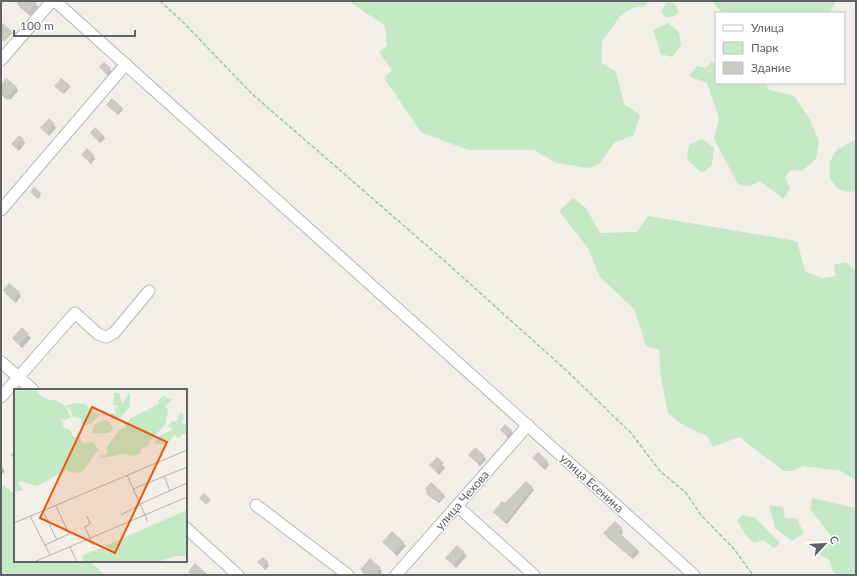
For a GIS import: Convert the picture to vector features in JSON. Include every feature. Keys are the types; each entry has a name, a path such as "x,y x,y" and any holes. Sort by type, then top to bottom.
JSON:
{"street":[{"path":"1,60 52,1"},
{"name":"улица Есенина","path":"55,1 694,575"},
{"path":"1,210 126,64"},
{"path":"1,397 75,313 98,334 106,337 114,333 149,290"},
{"path":"1,362 32,389"},
{"name":"улица Чехова","path":"396,575 528,425"},
{"path":"256,505 348,575"},
{"path":"457,506 534,575"},
{"path":"187,529 238,575"}],"path":[{"path":"160,1 184,23 251,93 448,264 583,386 631,433 660,471 686,493 700,515 734,549 753,575"}],"green space":[{"path":"349,1 648,1 645,6 632,8 620,16 602,42 602,63 616,72 624,104 640,115 634,135 614,143 599,164 589,168 556,163 534,150 468,150 421,132 384,78 392,70 379,52 387,46 385,26"},
{"path":"667,1 675,4 679,12 673,17 665,17 661,11"},
{"path":"712,1 836,1 830,12 721,12"},
{"path":"668,23 679,32 681,45 672,57 661,54 653,30"},
{"path":"712,62 715,62 715,84 766,84 769,90 794,96 809,118 819,141 816,159 802,171 791,170 785,177 790,189 783,199 760,181 750,186 738,184 714,139 719,118 707,83 689,76 697,66 705,68"},
{"path":"702,139 714,148 712,165 702,173 687,159 689,145"},
{"path":"856,140 856,191 849,192 838,189 830,179 829,163 837,149"},
{"path":"573,198 586,208 600,233 637,232 648,216 797,241 805,271 822,278 835,276 834,265 846,262 856,271 856,480 841,471 803,466 793,471 784,471 739,437 713,447 707,436 683,425 668,413 661,377 659,350 646,346 634,309 600,277 588,248 559,211"},
{"path":"1,483 14,494 14,562 90,562 105,575 1,575"},
{"path":"812,498 856,508 856,575 837,575 833,571 829,559 821,556 818,548 832,537 810,509"},
{"path":"769,505 783,507 785,518 797,519 804,533 792,541 775,528"},
{"path":"742,515 755,518 780,543 774,548 763,540 754,543 745,534 737,520"}],"building":[{"path":"15,1 38,1 28,13"},
{"path":"1,22 12,31 1,44"},
{"path":"104,62 111,68 106,74 99,67"},
{"path":"6,78 17,87 8,97 1,94 1,85"},
{"path":"61,78 70,85 62,93 54,86"},
{"path":"112,98 123,108 117,114 106,105"},
{"path":"49,118 55,124 47,134 40,128"},
{"path":"95,127 103,135 98,141 90,133"},
{"path":"19,135 24,139 16,148 11,144"},
{"path":"87,148 94,155 89,161 81,155"},
{"path":"34,187 41,193 37,198 30,192"},
{"path":"9,283 20,292 14,300 3,290"},
{"path":"22,327 29,334 19,345 12,338"},
{"path":"505,424 512,431 507,436 500,430"},
{"path":"475,447 485,456 478,463 468,455"},
{"path":"538,452 548,461 542,467 532,458"},
{"path":"437,457 444,463 436,472 429,465"},
{"path":"526,481 533,487 505,523 493,512 502,501 505,503"},
{"path":"431,482 445,495 438,502 426,493 427,492 425,489"},
{"path":"204,493 211,500 206,505 199,498"},
{"path":"615,521 622,528 618,532 637,549 630,557 603,533"},
{"path":"392,531 404,542 394,553 382,542"},
{"path":"457,545 465,552 454,565 445,558"},
{"path":"263,557 268,562 263,567 257,562"},
{"path":"370,558 381,568 375,575 366,575 360,570"},
{"path":"195,563 208,575 191,575 188,572"}]}
